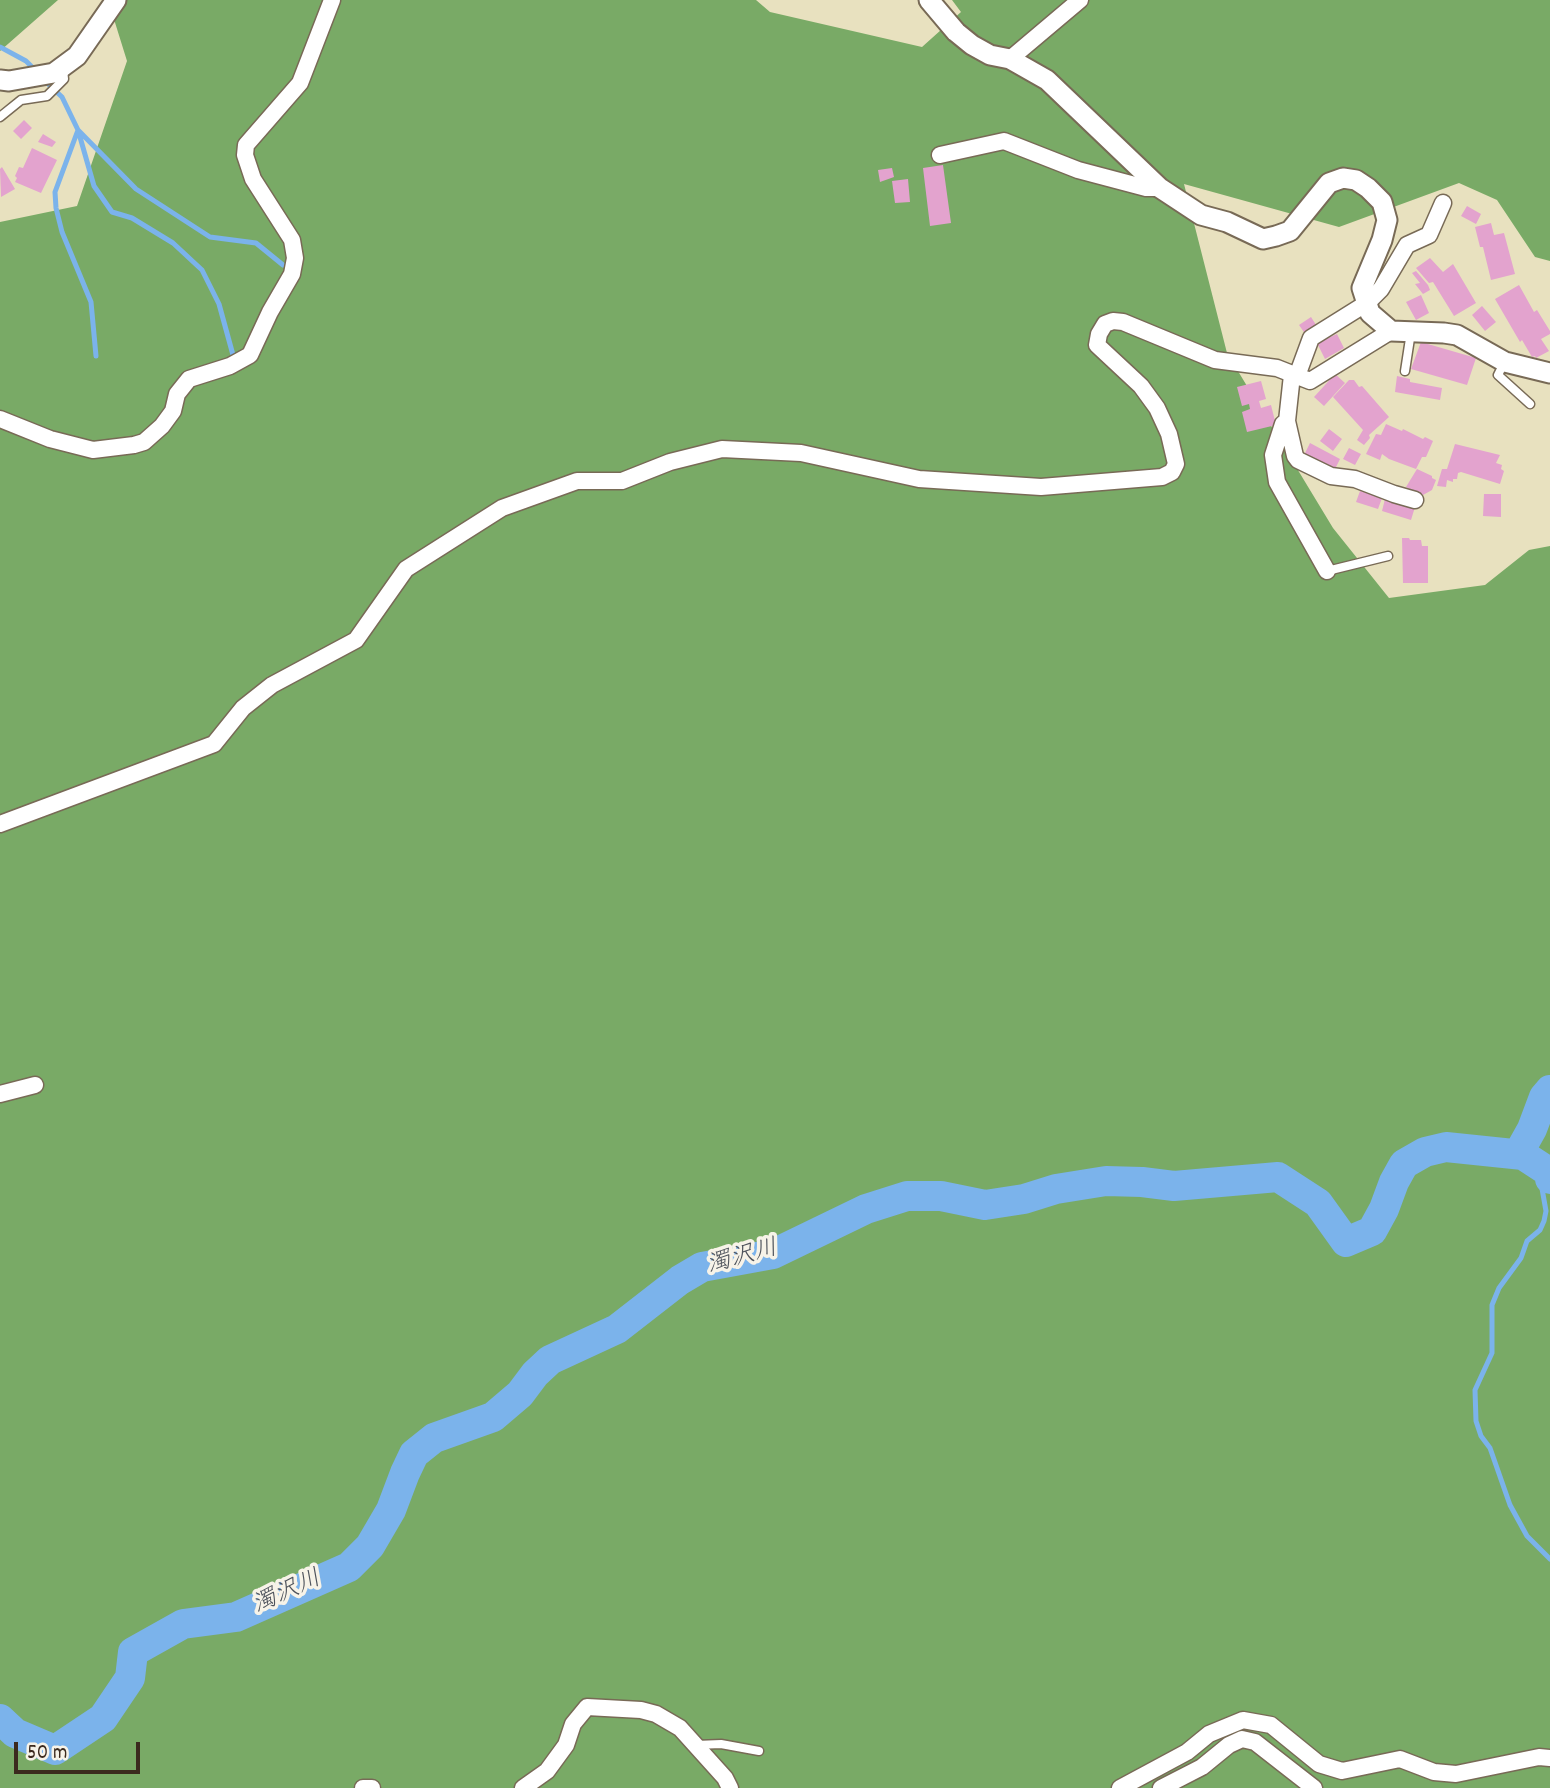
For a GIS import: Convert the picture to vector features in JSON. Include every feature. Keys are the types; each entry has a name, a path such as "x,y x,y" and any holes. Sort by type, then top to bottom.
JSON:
{"street":[{"path":"0,80 9,81 54,73 63,67 77,56 116,0"},
{"path":"0,419 50,439 93,450 134,445 145,442 162,426 173,411 177,394 189,379 230,366 250,355 292,274 295,257 292,240 253,179 245,155 246,145 300,83 332,0"},
{"path":"929,0 956,32 972,45 990,55 1010,60 1047,80 1160,188 1201,215 1227,222 1264,239 1290,231 1329,183 1343,178 1356,180 1368,188 1382,202 1387,220 1382,240 1362,288 1370,313 1401,332"},
{"path":"1010,60 1080,0"},
{"path":"940,155 1004,141 1078,170 1146,188 1160,188"},
{"path":"1415,500 1355,479 1331,476 1298,460 1290,440 1287,421 1294,376 1311,338 1367,303 1381,289 1407,245 1429,235 1443,203"},
{"path":"0,824 215,744 243,708 272,685 356,640 406,569 502,508 577,481 622,481 670,462 722,449 801,453 919,479 1041,487 1162,477 1172,472 1176,464 1169,434 1157,408 1141,386 1097,345 1105,324 1114,321 1123,322 1215,360 1277,368 1310,381 1401,332 1444,332 1457,335 1505,362 1550,373"},
{"path":"1287,421 1283,424 1273,454 1277,482 1327,571"},
{"path":"0,1094 35,1085"},
{"path":"523,1788 547,1771 566,1745 573,1724 587,1707 640,1710 656,1714 680,1728 725,1778 730,1788"},
{"path":"1120,1788 1187,1752 1209,1734 1243,1720 1271,1726 1319,1764 1342,1771 1400,1759 1434,1772 1456,1774 1539,1757 1550,1758"},
{"path":"1161,1788 1202,1767 1229,1745 1242,1739 1255,1742 1314,1788"},
{"path":"363,1788 372,1788"}],"lane":[{"path":"0,117 21,100 47,96 64,79 63,67"},
{"path":"1401,332 1405,371"},
{"path":"1505,362 1498,375 1530,404"},
{"path":"1327,571 1388,556"},
{"path":"695,1745 721,1744 759,1751"}],"green space":[{"path":"0,0 58,0 0,51"},
{"path":"108,0 756,0 770,12 922,47 961,12 952,0 1550,0 1550,261 1535,257 1497,200 1459,183 1339,227 1184,184 1227,353 1333,528 1389,598 1485,585 1529,550 1550,546 1550,1788 0,1788 0,222 77,206 127,61"}],"water":[{"path":"1446,1145 1514,1149 1521,1146 1525,1152 1550,1162 1550,1183 1525,1161 1446,1151"}],"building":[{"path":"24,120 32,128 21,139 13,131"},
{"path":"43,134 56,142 52,147 38,142"},
{"path":"32,148 57,160 41,193 15,182 19,167 23,168"},
{"path":"943,165 951,223 930,226 923,168"},
{"path":"2,167 15,189 1,197 0,169"},
{"path":"892,168 894,177 880,182 878,170"},
{"path":"908,179 910,202 895,203 892,181"},
{"path":"1467,206 1481,214 1476,224 1461,216"},
{"path":"1491,223 1494,235 1504,233 1515,274 1491,280 1475,227"},
{"path":"1430,258 1443,272 1453,264 1476,303 1454,316 1433,282 1429,283 1416,268"},
{"path":"1416,271 1430,290 1423,294 1415,284 1420,283 1412,273"},
{"path":"1519,285 1534,312 1537,310 1550,331 1550,334 1541,339 1549,351 1536,358 1532,357 1522,340 1520,342 1495,299"},
{"path":"1421,295 1429,313 1416,320 1406,302"},
{"path":"1482,306 1496,322 1485,331 1472,315"},
{"path":"1311,317 1318,328 1306,335 1299,325"},
{"path":"1337,334 1344,348 1325,359 1317,343"},
{"path":"1421,342 1476,358 1467,385 1411,369"},
{"path":"1335,374 1345,383 1324,406 1314,397"},
{"path":"1397,376 1410,379 1410,382 1442,388 1440,400 1395,392"},
{"path":"1349,380 1354,380 1359,387 1362,386 1389,417 1369,435 1370,438 1364,445 1357,440 1363,430 1333,397"},
{"path":"1261,381 1266,399 1259,401 1261,408 1271,405 1276,425 1247,432 1242,412 1250,409 1249,404 1242,406 1237,387"},
{"path":"1386,424 1433,441 1426,457 1422,457 1416,469 1382,454 1380,460 1366,454 1376,434 1381,435"},
{"path":"1329,429 1342,439 1333,451 1320,441"},
{"path":"1310,443 1340,459 1334,471 1304,455"},
{"path":"1455,444 1500,455 1496,463 1502,465 1501,469 1504,471 1500,484 1461,472 1453,482 1447,480 1446,487 1437,486 1442,469 1447,469"},
{"path":"1349,448 1361,454 1355,465 1343,459"},
{"path":"1417,469 1436,480 1432,490 1423,495 1406,487"},
{"path":"1360,491 1382,498 1378,509 1356,502"},
{"path":"1484,494 1501,494 1501,517 1483,516"},
{"path":"1385,499 1415,507 1411,520 1382,511"},
{"path":"1402,538 1421,540 1422,546 1428,546 1428,583 1403,583"}],"waterway":[{"path":"0,47 26,61 35,70"},
{"path":"44,80 62,97 78,130 94,186 112,212 132,218 173,243 202,270 219,304 233,355"},
{"path":"96,356 91,302 62,232 56,208 55,192 78,130 136,189 210,237 256,243 283,265"},
{"path":"1518,1154 1532,1129 1544,1097 1550,1090"},
{"name":"濁沢川","path":"0,1719 15,1733 55,1750 103,1718 130,1678 133,1652 183,1624 236,1617 349,1567 370,1546 391,1510 414,1454 434,1438 493,1417 520,1394 550,1360 617,1329 680,1280 702,1267 773,1254 866,1209 907,1196 941,1196 985,1205 1106,1181 1174,1186 1278,1177 1318,1203 1346,1242 1372,1231 1404,1164 1425,1152 1446,1147 1523,1155 1549,1172 1550,1179"},
{"path":"1543,1171 1541,1183 1546,1211 1544,1221 1540,1230 1527,1241 1521,1258 1499,1288 1492,1305 1492,1353 1475,1390 1476,1421 1481,1436 1490,1448 1510,1505 1527,1536 1550,1559"}]}
